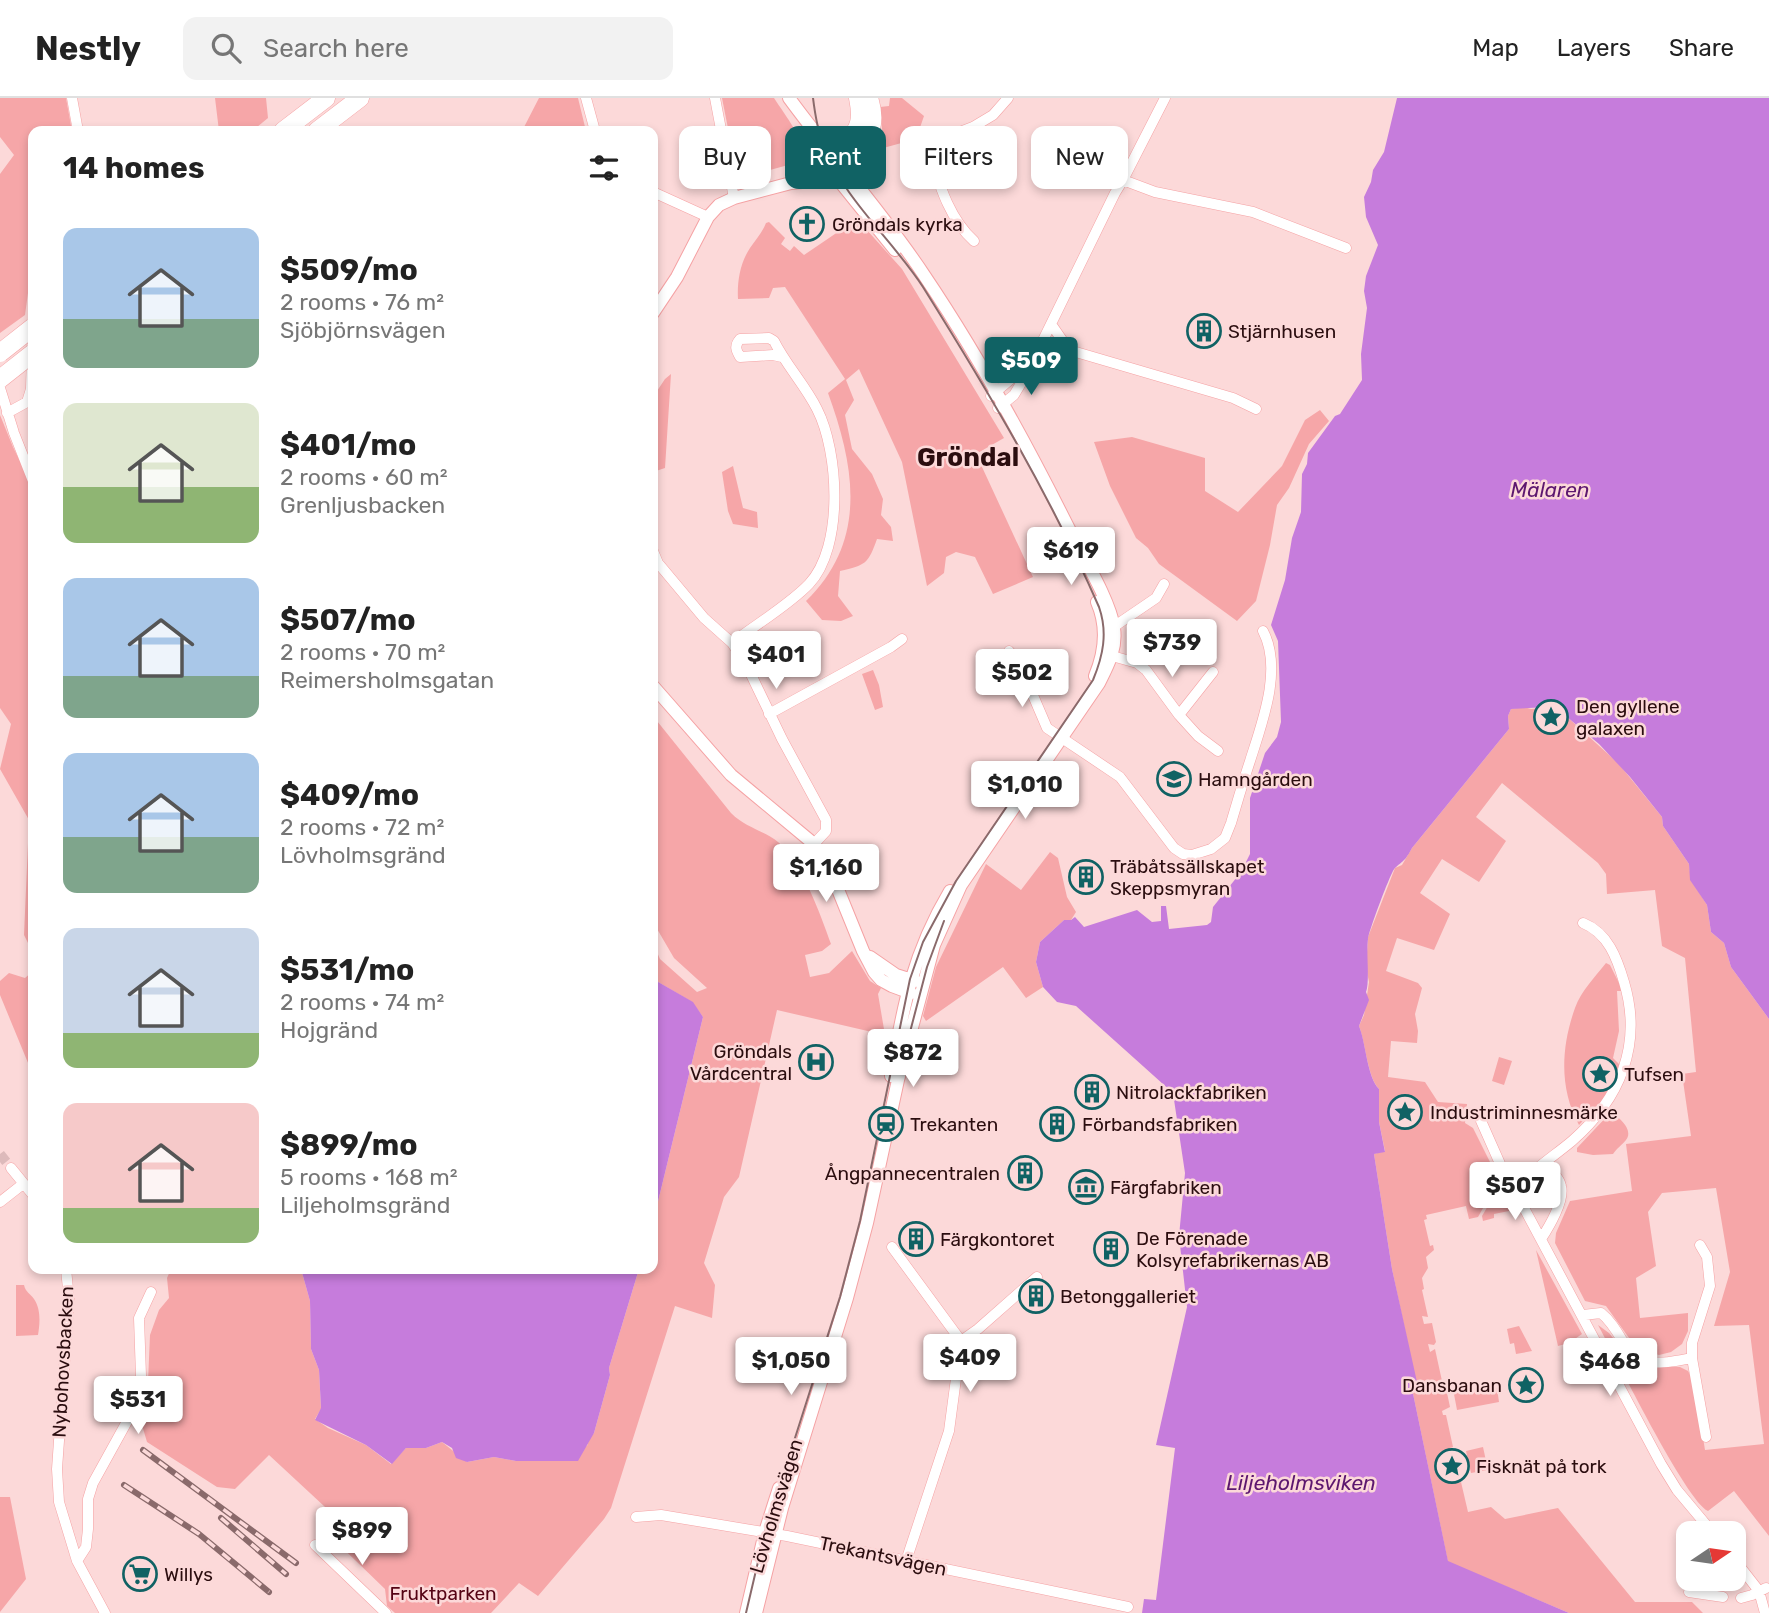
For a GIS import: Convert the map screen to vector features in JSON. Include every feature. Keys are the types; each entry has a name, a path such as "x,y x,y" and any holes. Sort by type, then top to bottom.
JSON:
{"highway":[{"path":"290,126 326,98"},
{"path":"324,126 360,98"},
{"path":"858,98 862,116 859,126"},
{"path":"869,98 873,110 873,126"},
{"path":"0,353 28,330"},
{"path":"0,379 28,358"}],"street":[{"path":"72,98 77,126"},
{"path":"586,98 594,126"},
{"path":"715,98 734,198"},
{"path":"789,98 811,126"},
{"path":"974,241 963,231 949,206 929,152 929,144 973,127 993,115 1008,98"},
{"path":"1128,170 1165,98"},
{"path":"1128,182 1154,192 1253,212 1346,248"},
{"path":"658,306 677,277 708,217 719,205 734,198 785,185"},
{"path":"860,189 923,273 1042,475 1101,594 1109,630 1108,655 1136,663 1146,670 1179,715 1198,736 1218,751"},
{"path":"1001,406 1014,395 1033,360 1117,189"},
{"path":"658,193 708,217"},
{"path":"1051,324 1069,350"},
{"path":"993,394 1033,360 1069,350 1221,395 1255,409"},
{"path":"732,643 809,583 824,558 833,522 834,476 822,423 811,399 782,357"},
{"path":"0,388 28,467"},
{"path":"8,413 28,399"},
{"path":"658,563 704,618 732,643 746,664 769,714 826,820 826,831 814,844"},
{"path":"1109,630 1156,598 1164,584"},
{"path":"1009,652 1020,665 1047,728 1119,777 1166,841 1183,854 1200,854 1212,849 1225,838 1263,723 1271,684 1268,640 1263,631"},
{"path":"769,714 902,639"},
{"name":"Lövholmsvägen","path":"746,1613 876,1189 914,987 961,885 1059,737 1099,683 1108,655"},
{"path":"1179,715 1213,672"},
{"path":"658,692 731,775 814,844 828,866 863,951 881,980 914,987"},
{"path":"1515,1191 1527,1177 1574,1139 1605,1106 1615,1091 1623,1070 1630,1039 1630,1003 1617,961 1596,928 1583,923"},
{"path":"1478,1114 1509,1184 1542,1239 1661,1464 1676,1490 1703,1521"},
{"path":"1542,1165 1557,1177 1561,1185 1561,1195 1542,1239"},
{"path":"11,1168 28,1190"},
{"path":"0,1202 23,1184"},
{"path":"1700,1244 1707,1257 1710,1286 1692,1343 1692,1358 1706,1437"},
{"path":"892,1247 961,1340 949,1432 906,1561"},
{"name":"Nybohovsbacken","path":"67,1274 68,1335 57,1469 59,1502 77,1561 105,1613"},
{"path":"961,1340 978,1329 1037,1278"},
{"path":"77,1561 86,1546 88,1499 93,1483 135,1407 141,1376 139,1318 151,1292"},
{"path":"1583,1315 1601,1313 1631,1352 1648,1362 1666,1363 1692,1358"},
{"name":"Trekantsvägen","path":"636,1517 661,1515 770,1533 1128,1607"},
{"name":"Lövholmsvägen","path":"756,1613 770,1533"},
{"path":"315,1545 386,1613"},
{"path":"1746,1572 1762,1590 1765,1613"},
{"path":"1741,1598 1762,1590"},
{"path":"1689,1592 1723,1597"},
{"path":"1097,1613 1099,1602"}],"green space":[{"path":"0,98 66,98 71,126 28,126 28,293 25,315 0,333 0,174 14,155 0,137"},
{"path":"215,98 266,98 268,118 258,126 218,126"},
{"path":"539,98 578,98 585,126 525,126"},
{"path":"722,98 774,98 793,126 785,126 785,166 771,170 771,126 728,126"},
{"path":"890,98 902,98 924,116 921,126 900,126 900,143 886,147 886,126 882,126 880,107 889,106"},
{"path":"857,219 902,269 1004,438 976,454 1033,577 993,594 975,557 956,552 946,557 944,573 927,586 902,462 859,369 846,380 854,400 845,415 852,449 872,474 883,499 881,515 891,527 893,541 877,539 865,562 840,571 838,596 853,616 841,621 822,620 806,601 826,578 839,554 847,528 849,476 845,448 828,393 845,379 785,287 773,288 769,298 738,299 738,286 744,260 766,223 769,222 785,238 781,244 790,251 794,246 804,255"},
{"path":"671,374 665,468 658,470 658,390"},
{"path":"1320,410 1329,421 1309,444 1289,488 1277,505 1256,601 1237,621 1159,564 1148,548 1136,538 1110,486 1094,442 1132,437 1205,458 1205,491 1238,512 1282,466 1305,420"},
{"path":"0,415 28,478 28,818 0,769 11,724 0,708"},
{"path":"733,466 743,508 757,512 758,528 733,524 728,511 722,472"},
{"path":"873,670 883,707 875,710 862,674"},
{"path":"1548,707 1565,715 1618,763 1662,817 1663,826 1689,864 1691,880 1707,905 1711,932 1724,943 1731,967 1769,1019 1769,1536 1734,1491 1708,1511 1698,1501 1668,1456 1598,1325 1609,1333 1632,1361 1645,1367 1680,1367 1688,1371 1694,1382 1705,1450 1764,1444 1749,1325 1714,1326 1730,1272 1716,1188 1662,1193 1648,1212 1656,1266 1636,1278 1640,1318 1688,1313 1688,1331 1682,1344 1671,1352 1659,1355 1637,1349 1606,1306 1585,1301 1555,1243 1556,1233 1570,1201 1632,1191 1626,1144 1691,1136 1682,1074 1696,1072 1685,958 1662,946 1655,890 1607,894 1606,874 1598,863 1502,783 1476,817 1506,841 1479,882 1442,859 1420,893 1450,914 1434,950 1397,938 1386,971 1418,983 1422,988 1415,1014 1417,1043 1391,1041 1388,1077 1425,1082 1438,1102 1467,1104 1465,1123 1473,1128 1514,1210 1494,1214 1494,1218 1483,1221 1482,1216 1492,1199 1487,1201 1478,1217 1469,1219 1466,1206 1426,1215 1427,1219 1424,1220 1430,1246 1433,1245 1434,1250 1426,1257 1428,1268 1422,1278 1428,1317 1422,1316 1424,1324 1432,1323 1436,1342 1434,1345 1428,1344 1430,1352 1435,1349 1442,1381 1436,1382 1437,1388 1446,1388 1450,1407 1442,1411 1443,1415 1446,1415 1453,1447 1450,1448 1451,1452 1459,1451 1460,1454 1464,1474 1457,1479 1458,1483 1461,1482 1468,1512 1491,1507 1505,1519 1558,1508 1635,1602 1692,1602 1703,1613 1569,1613 1448,1562 1411,1384 1416,1382 1392,1269 1374,1154 1385,1151 1379,1122 1379,1089 1372,1076 1359,1026 1364,1015 1369,982 1366,967 1368,937 1395,868 1402,865 1412,848 1509,729 1508,716 1511,709"},
{"name":"Fruktparken","path":"658,722 731,813 778,842 795,862 831,944 822,951 805,955 810,977 829,973 852,951 870,981 881,988 878,994 885,1035 777,1010 739,1177 724,1197 704,1263 715,1285 712,1318 675,1306 611,1508 538,1596 519,1583 491,1613 395,1613 387,1606 385,1589 326,1532 338,1519 269,1455 235,1489 217,1487 147,1442 139,1415 148,1382 150,1335 159,1310 169,1298 169,1274 302,1274 310,1301 311,1349 319,1370 321,1409 315,1419 328,1428 366,1445 391,1464 406,1448 426,1448 442,1442 467,1462 494,1457 516,1461 587,1446 594,1433 610,1375 609,1368 637,1274 658,1274 658,1202 703,1017 692,1002 658,982 658,954 697,992 707,988 674,958 658,931"},
{"path":"28,843 28,943 24,935"},
{"path":"1050,852 1058,858 1067,897 1076,912 1071,920 1064,920 1040,942 1036,962 1043,987 1026,998 1003,967 926,1021 923,1016 936,967 986,864 1021,890"},
{"path":"1606,963 1610,965 1623,991 1617,991 1619,1031 1613,1058 1620,1065 1611,1091 1579,1125 1565,1082 1567,1038 1578,1002"},
{"path":"9,973 25,978 28,975 28,1063 0,995 0,981"},
{"path":"1499,1057 1512,1061 1504,1085 1492,1081"},
{"path":"1610,1113 1627,1128 1626,1140 1613,1154 1593,1155 1577,1152 1577,1148"},
{"path":"1536,1250 1582,1334 1569,1343 1558,1346"},
{"path":"16,1285 24,1285 38,1307 38,1335 16,1336"},
{"path":"1519,1326 1532,1351 1516,1354 1514,1343 1510,1344 1507,1329"},
{"path":"1468,1386 1470,1393 1497,1388 1499,1402 1457,1410 1453,1389"},
{"path":"1483,1447 1488,1470 1471,1473 1466,1451"},
{"path":"0,1497 10,1497 26,1579 0,1612"}],"water":[{"name":"Mälaren","path":"1397,98 1769,98 1769,1019 1731,967 1724,943 1711,932 1707,905 1690,880 1689,864 1663,826 1662,817 1630,777 1599,744 1560,711 1548,707 1511,709 1508,716 1509,729 1393,872 1368,939 1366,992 1369,1000 1359,1026 1369,1068 1379,1089 1379,1122 1385,1152 1374,1154 1392,1269 1417,1382 1411,1384 1448,1561 1569,1613 1142,1613 1144,1599 1156,1600 1175,1448 1156,1445 1187,1307 1179,1236 1185,1173 1173,1093 1076,1006 1057,1002 1043,987 1036,962 1040,942 1064,920 1075,917 1084,927 1137,910 1152,922 1161,921 1161,906 1166,906 1169,929 1207,925 1211,922 1213,907 1241,872 1250,854 1250,798 1265,753 1277,737 1281,722 1278,641 1271,625 1301,512 1302,474 1308,453 1335,416 1340,414 1362,380 1361,354 1367,308 1364,291 1366,276 1378,245 1366,217 1364,197 1373,170 1384,152"},
{"path":"658,982 693,1002 703,1017 658,1202"},
{"path":"302,1274 637,1274 609,1368 610,1375 594,1433 578,1461 516,1461 494,1457 467,1462 456,1458 452,1448 442,1442 426,1448 406,1448 392,1464 366,1445 315,1420 321,1408 319,1370 311,1349 310,1301"}],"tunnel":[{"path":"0,1154 11,1168"}],"tram line":[{"path":"746,1613 765,1532 840,1297 860,1221 910,979 923,942 956,881 1093,680 1102,653 1104,635 1099,607 1039,484 923,287 843,183 821,138 813,98"},
{"path":"904,1055 927,967 944,921"}],"railway":[{"path":"143,1450 296,1563"},
{"path":"124,1485 199,1534 269,1592"},
{"path":"221,1518 286,1574"}],"place":[{"name":"Gröndals kyrka","path":"807,224"},
{"name":"Stjärnhusen","path":"1204,331"},
{"name":"Den gyllene galaxen","path":"1551,717"},
{"name":"Hamngården","path":"1174,779"},
{"name":"Träbåtssällskapet Skeppsmyran","path":"1086,877"},
{"name":"Gröndals Vårdcentral","path":"816,1062"},
{"name":"Tufsen","path":"1600,1074"},
{"name":"Nitrolackfabriken","path":"1092,1092"},
{"name":"Industriminnesmärke","path":"1405,1112"},
{"name":"Trekanten","path":"886,1124"},
{"name":"Förbandsfabriken","path":"1057,1124"},
{"name":"Ångpannecentralen","path":"1025,1173"},
{"name":"Färgfabriken","path":"1086,1187"},
{"name":"Färgkontoret","path":"916,1239"},
{"name":"De Förenade Kolsyrefabrikernas AB","path":"1111,1249"},
{"name":"Betonggalleriet","path":"1036,1296"},
{"name":"Dansbanan","path":"1526,1385"},
{"name":"Fisknät på tork","path":"1452,1466"},
{"name":"Willys","path":"140,1574"}],"district":[{"name":"Gröndal","path":"968,457"}],"water label":[{"name":"Liljeholmsviken","path":"1301,1482"}]}
